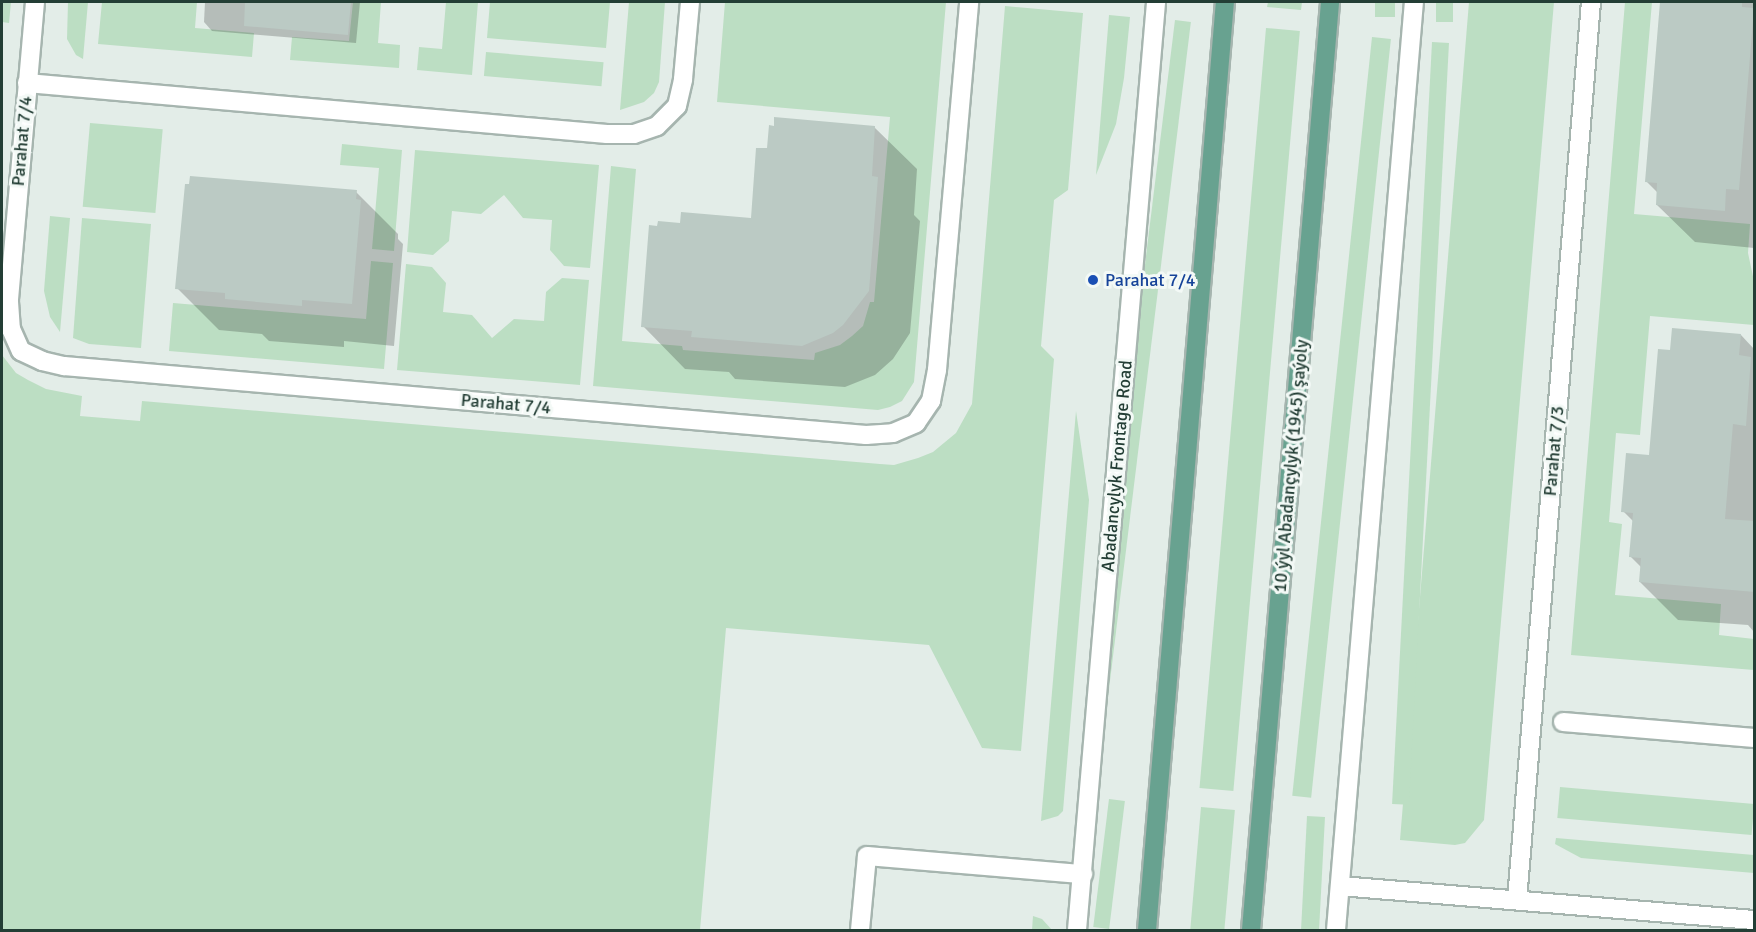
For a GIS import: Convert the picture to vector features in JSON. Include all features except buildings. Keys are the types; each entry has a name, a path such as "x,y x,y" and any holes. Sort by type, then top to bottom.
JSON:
{"main road":[{"path":"1147,930 1226,2"},
{"name":"10 ýyl Abadançylyk (1945) şaýoly","path":"1251,930 1330,2"}],"street":[{"name":"Parahat 7/4","path":"35,2 9,302 11,329 21,351 42,361 64,366 866,435 893,433 916,423 931,401 937,370 969,2"},
{"path":"27,83 607,134 634,134 657,126 677,106 683,79 690,2"},
{"name":"Abadancylyk Frontage Road","path":"1077,930 1156,2"},
{"path":"1336,930 1414,2"},
{"name":"Parahat 7/3","path":"1516,900 1591,2"},
{"path":"1563,722 1755,738"},
{"path":"860,930 867,856 1083,874"},
{"path":"1340,886 1755,920"}],"green space":[{"path":"2,2 11,2 9,23 2,22"},
{"path":"68,2 88,2 83,59 76,55 67,39"},
{"path":"102,2 197,2 195,28 254,33 252,57 98,44"},
{"path":"353,2 381,2 378,43 400,45 399,68 290,60 292,37 349,41"},
{"path":"446,2 478,2 472,75 417,70 419,47 442,49"},
{"path":"490,2 610,2 606,48 487,38"},
{"path":"629,2 665,2 659,82 654,93 644,102 620,110"},
{"path":"725,2 946,2 914,382 902,401 890,407 878,410 593,386 611,166 636,169 622,341 682,346 683,350 814,360 815,353 840,345 863,326 870,302 874,302 890,117 717,102"},
{"path":"1268,2 1302,2 1301,10 1267,7"},
{"path":"1375,2 1395,2 1395,17 1375,17"},
{"path":"1436,2 1453,2 1453,22 1436,22"},
{"path":"1469,2 1554,2 1484,820 1465,843 1455,845 1400,840"},
{"path":"1625,2 1652,2 1634,214 1750,224 1748,253 1754,281 1754,325 1650,316 1640,435 1616,433 1609,522 1622,524 1615,595 1721,604 1719,635 1754,639 1754,670 1571,655"},
{"path":"1005,6 1083,13 1068,190 1054,200 1041,346 1054,359 1021,751 982,748 929,645 726,628 700,930 2,930 2,355 16,373 28,380 46,389 82,396 80,416 140,421 142,401 880,464 894,465 918,458 933,452 956,433 972,404"},
{"path":"1109,15 1130,17 1124,78 1116,124 1096,175"},
{"path":"1175,20 1191,22 1098,779 1082,777"},
{"path":"1266,28 1300,31 1233,791 1200,788"},
{"path":"1372,37 1391,39 1311,798 1292,796"},
{"path":"1432,42 1449,43 1409,805 1392,804"},
{"path":"486,52 604,62 601,86 484,76"},
{"path":"90,123 163,129 155,213 83,207"},
{"path":"342,144 402,150 394,251 372,249 379,168 340,165"},
{"path":"415,150 599,165 590,268 564,266 550,250 552,220 523,218 504,195 481,214 452,211 449,241 433,255 407,252"},
{"path":"50,216 70,218 60,332 50,317 44,291"},
{"path":"82,218 151,224 141,348 89,344 73,338"},
{"path":"371,261 393,263 384,369 169,351 173,303 366,319"},
{"path":"406,264 432,267 446,283 443,312 472,315 492,338 514,319 544,321 546,292 562,278 589,280 580,385 397,370"},
{"path":"1076,411 1089,500 1063,811 1058,816 1041,821"},
{"path":"1560,787 1754,804 1752,835 1557,818"},
{"path":"1109,799 1125,801 1109,929 1093,927"},
{"path":"1201,807 1235,810 1224,930 1190,930"},
{"path":"1307,816 1325,817 1319,930 1301,930"},
{"path":"1556,838 1754,855 1754,873 1581,858 1555,844"},
{"path":"1033,916 1042,919 1052,930 1032,930"}],"place":[{"name":"Parahat 7/4","path":"1093,280"}]}
